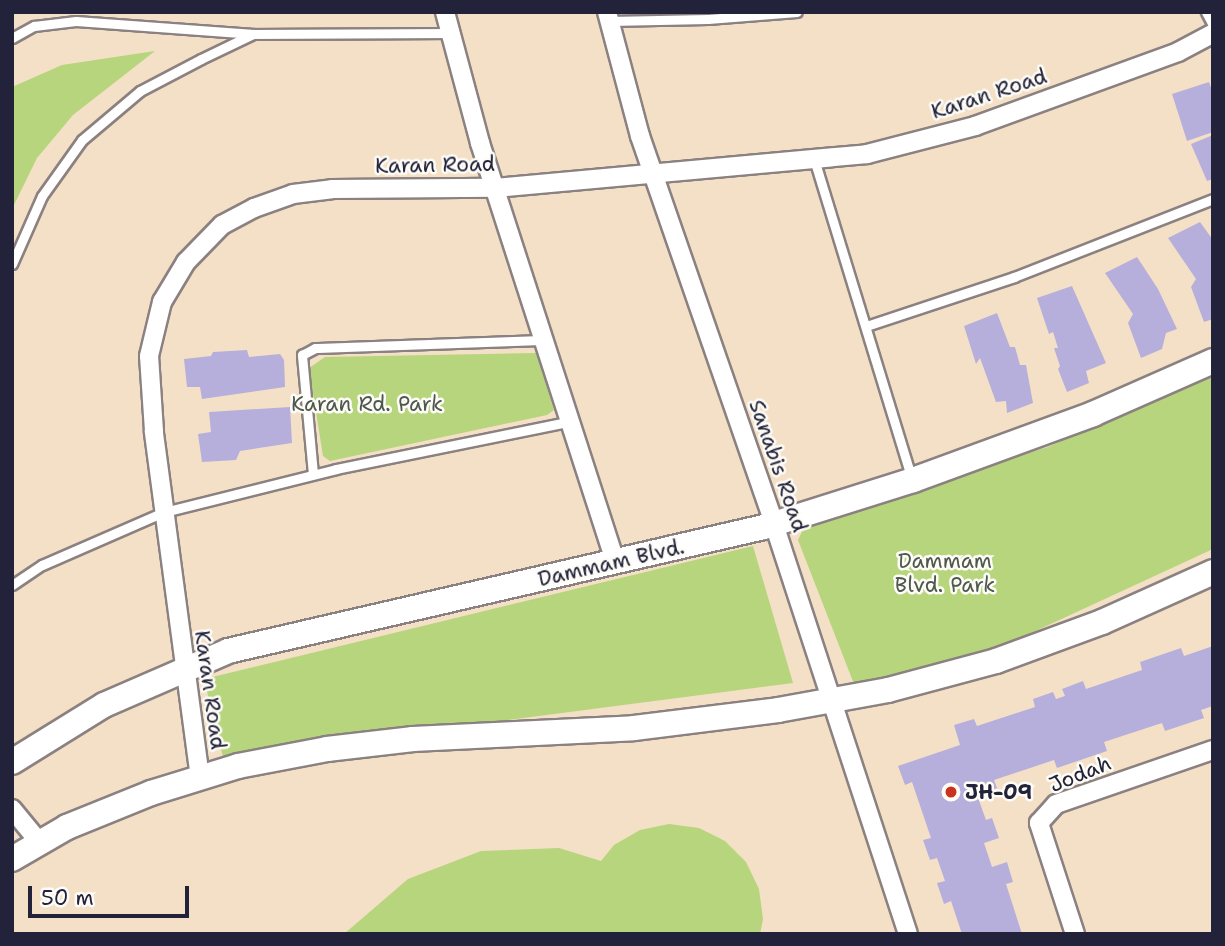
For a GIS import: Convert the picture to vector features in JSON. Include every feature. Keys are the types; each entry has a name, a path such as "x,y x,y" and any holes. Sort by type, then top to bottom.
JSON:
{"main road":[{"name":"Dammam Blvd.","path":"12,762 104,705 229,651 774,524 913,480 1093,414 1213,361"},
{"path":"12,859 67,827 151,793 238,766 327,749 413,739 634,728 888,690 996,662 1102,622 1213,572"}],"street":[{"path":"445,12 495,188 615,562"},
{"name":"Sanabis Road","path":"608,17 653,173 774,524 908,934"},
{"name":"Karan Road","path":"200,778 153,430 149,356 162,302 186,262 222,226 254,208 293,194 332,189 495,188 867,154 975,126 1178,52 1213,33"},
{"name":"Jodah","path":"1075,934 1039,823 1056,804 1213,750"},
{"path":"12,809 40,843"}],"lane":[{"path":"608,17 720,18 797,12"},
{"path":"1206,12 1213,26"},
{"path":"12,38 34,26 76,21 253,34 451,33"},
{"path":"12,264 41,196 82,140 140,91 253,34"},
{"path":"814,159 913,480"},
{"path":"866,326 1014,277 1213,199"},
{"path":"313,474 302,355 315,348 544,340"},
{"path":"13,582 41,565 164,512 313,474 571,421"}],"green space":[{"path":"155,51 73,115 37,158 12,209 12,87 62,65"},
{"name":"Karan Rd. Park","path":"536,353 554,410 547,415 330,461 323,456 309,368 325,357"},
{"name":"Dammam Blvd. Park","path":"1213,374 1213,549 973,660 854,684 798,540 807,521 1048,447"},
{"path":"753,546 793,683 223,757 204,679"},
{"path":"669,824 699,828 725,841 746,862 759,889 763,919 760,934 344,934 408,879 481,851 559,848 601,861 614,845 640,830"}],"building":[{"path":"1209,82 1213,93 1213,132 1187,141 1172,94"},
{"path":"1213,135 1213,179 1207,181 1191,144"},
{"path":"1200,222 1213,240 1213,319 1204,322 1191,287 1196,279 1168,238"},
{"path":"1137,257 1158,289 1177,329 1166,333 1162,349 1141,358 1128,323 1133,314 1105,273"},
{"path":"1072,286 1106,363 1086,371 1089,383 1067,392 1058,369 1060,366 1054,348 1058,348 1053,332 1049,334 1037,298"},
{"path":"997,313 1010,347 1015,347 1020,365 1026,365 1033,403 1007,413 1006,401 996,402 980,358 976,364 964,326"},
{"path":"247,350 249,357 280,354 284,360 285,387 202,399 200,387 187,387 184,359 211,356 213,352"},
{"path":"290,407 292,443 240,451 236,460 202,462 198,434 211,432 209,412"},
{"name":"JH-09","path":"1213,646 1213,706 1201,710 1204,718 1165,731 1162,723 1104,742 1107,751 1057,768 1054,760 994,780 997,788 977,795 986,820 992,818 999,838 984,843 992,867 1007,862 1013,882 1006,884 1022,934 962,934 951,901 944,904 937,883 945,881 937,858 930,860 923,840 931,838 912,782 905,785 898,766 960,745 954,725 974,719 977,726 1035,707 1033,699 1053,692 1056,699 1065,696 1062,689 1083,681 1086,689 1142,670 1140,662 1181,648 1184,656"}],"place":[{"name":"JH-09","path":"951,792"}]}
